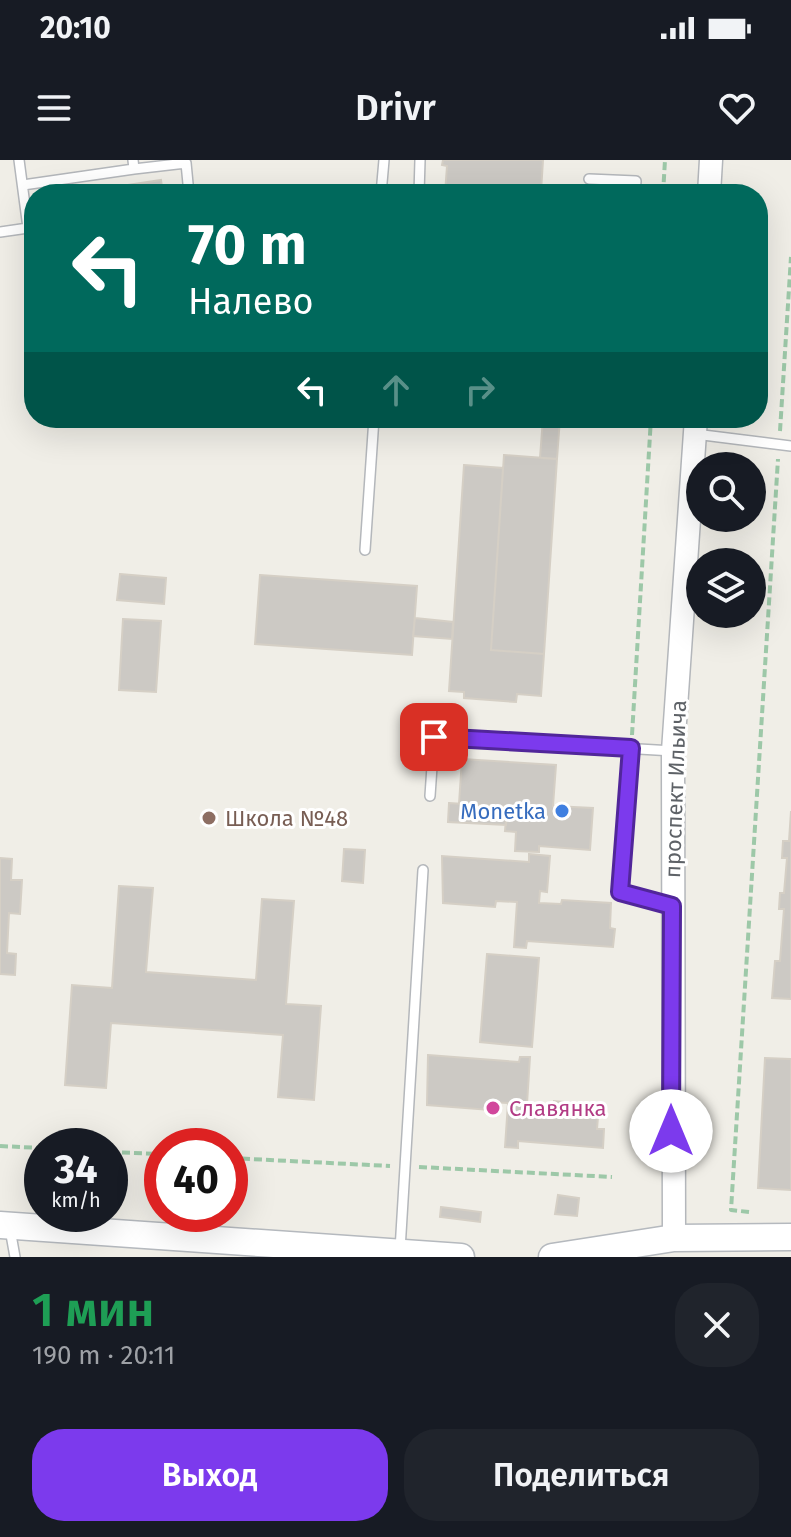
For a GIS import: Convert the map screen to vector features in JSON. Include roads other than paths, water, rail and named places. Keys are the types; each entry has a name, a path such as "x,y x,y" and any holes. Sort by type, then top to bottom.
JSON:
{"main road":[{"path":"5,1226 461,1257"},
{"path":"552,1257 791,1237"}],"street":[{"path":"710,184 711,160"},
{"name":"проспект Ильича","path":"674,1247 673,751 696,428"}],"lane":[{"path":"19,160 24,194"},
{"path":"382,184 384,160"},
{"path":"419,184 420,160"},
{"path":"29,184 134,165 186,163 188,184"},
{"path":"589,179 636,181 636,184"},
{"path":"0,232 24,229"},
{"path":"365,550 373,428"},
{"path":"705,428 791,446"},
{"path":"430,796 434,737 673,751"},
{"path":"631,748 620,892 672,906"},
{"path":"400,1253 423,870"},
{"path":"5,1226 15,1257"}],"place":[{"name":"Monetka","path":"562,811"},
{"name":"Школа №48","path":"209,818"},
{"name":"Славянка","path":"493,1108"}]}
